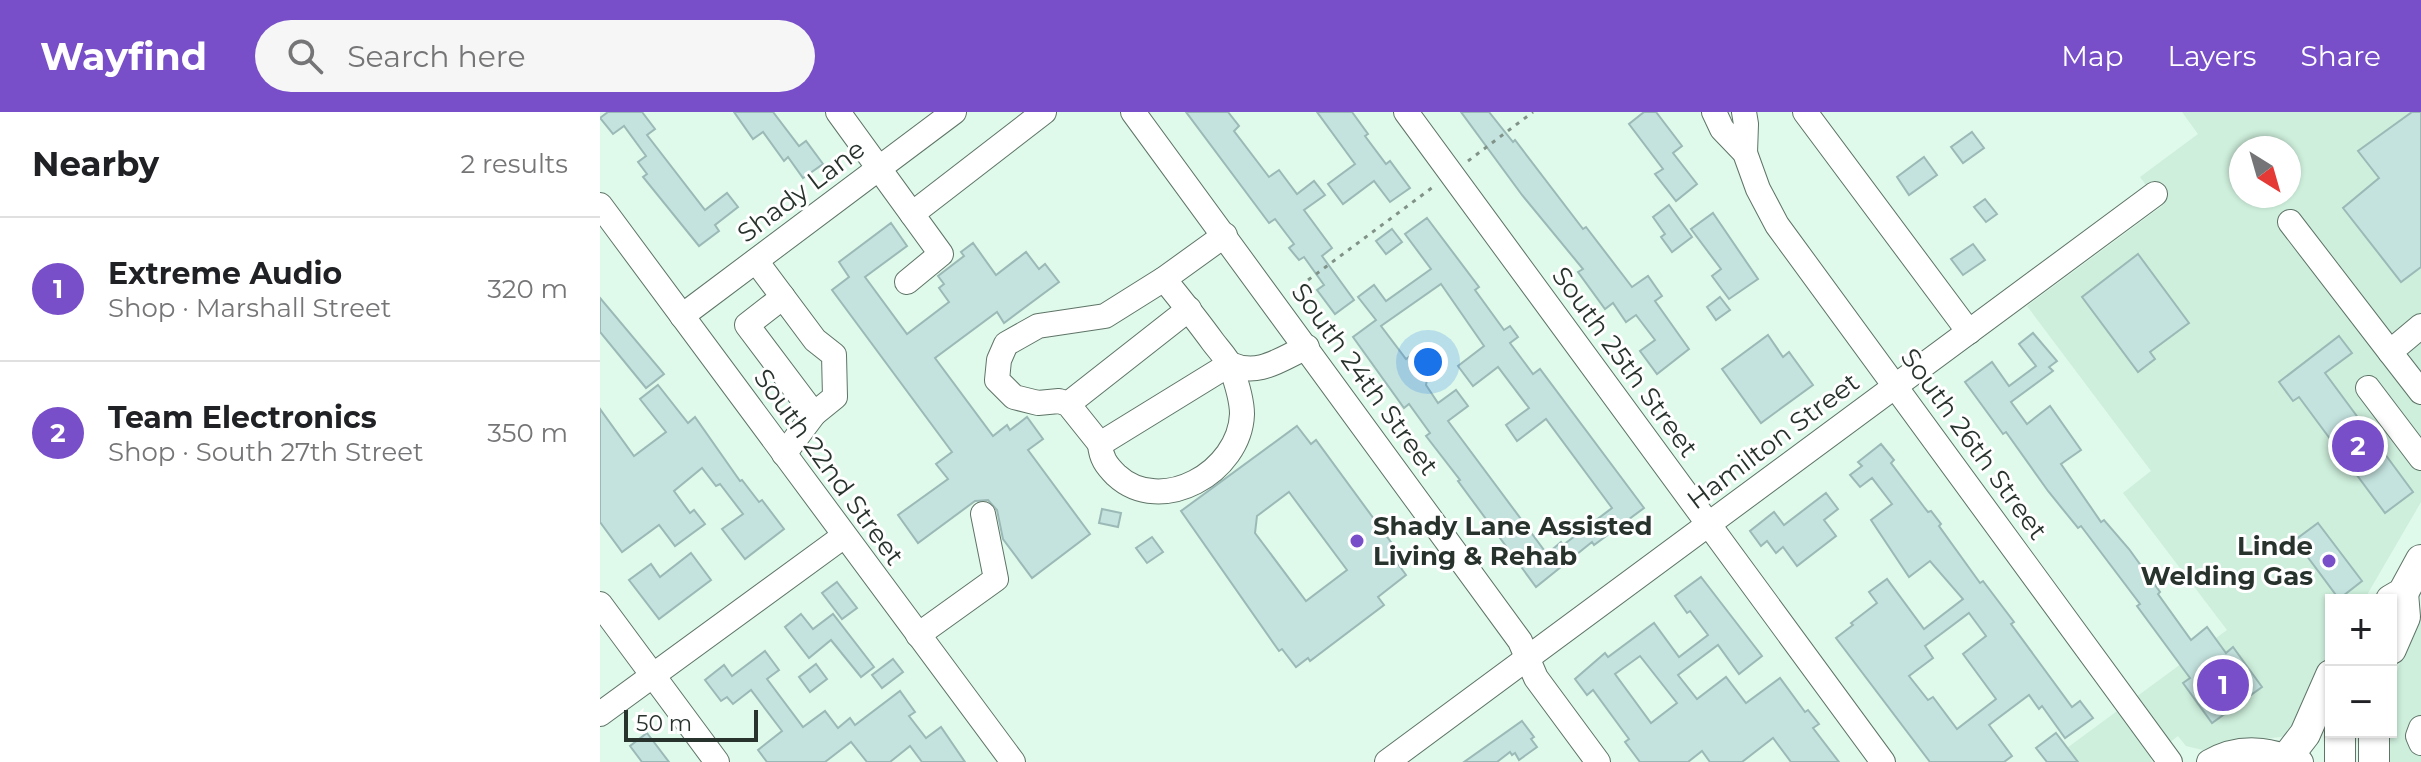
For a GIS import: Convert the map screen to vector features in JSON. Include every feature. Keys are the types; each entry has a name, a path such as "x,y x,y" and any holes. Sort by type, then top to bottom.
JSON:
{"main road":[{"path":"2397,635 2405,617 2405,599 2420,565"},
{"path":"2295,759 2325,689"},
{"path":"2340,738 2340,762"},
{"path":"2374,738 2374,762"}],"street":[{"path":"838,112 941,254 907,282"},
{"name":"Shady Lane","path":"682,316 954,112"},
{"path":"912,214 1044,112"},
{"name":"South 24th Street","path":"1133,112 1520,641 1536,678 1598,762"},
{"name":"South 25th Street","path":"1406,112 1883,762"},
{"name":"South 26th Street","path":"1714,112 1722,129 1745,153"},
{"name":"South 26th Street","path":"1744,112 1745,153 1758,189 1777,225 2170,762"},
{"path":"1805,112 1969,332"},
{"name":"Hamilton Street","path":"1387,762 2155,194"},
{"name":"South 22nd Street","path":"600,205 1013,762"},
{"path":"2290,222 2421,392"},
{"path":"1164,279 1230,364 1242,405 1240,428 1227,453 1195,482 1168,492 1139,490 1126,484 1105,464 1100,444 1068,404 1059,401 1038,403 1014,397 997,380 999,360 1006,344 1038,326 1105,316 1225,235"},
{"path":"756,261 815,340 834,355 835,397 814,414 784,454"},
{"path":"783,297 747,325 814,414"},
{"path":"1068,404 1189,309"},
{"path":"2390,352 2421,326"},
{"path":"1230,364 1245,370 1258,369 1307,347"},
{"path":"1100,444 1230,364"},
{"path":"2368,388 2421,458"},
{"path":"918,635 996,579 983,514"},
{"path":"600,714 844,536"},
{"path":"600,604 717,762"},
{"path":"2421,728 2418,736 2421,743"},
{"path":"2209,762 2230,753 2252,750 2269,751 2295,759"}],"path":[{"path":"1276,304 1533,112"}],"shaded area":[{"path":"2182,112 2421,112 2421,502 2367,594 2325,594 2325,671 2288,736 2224,744 2203,750 2186,746 2178,736 2150,758 2152,762 2048,762 2227,630 2123,493 2151,471 2027,306 2162,206 2140,177 2198,134"},
{"path":"2421,614 2421,762 2387,762 2387,738 2397,738 2397,672 2410,634"}],"building":[{"path":"608,112 642,112 655,129 647,135 705,210 727,193 738,207 715,225 719,231 699,246 643,177 647,174 638,162 646,156 624,126 613,134 600,118"},
{"path":"734,112 773,112 799,146 806,141 823,164 803,178 788,157 784,161 763,132 753,139"},
{"path":"1186,112 1228,112 1239,126 1234,131 1269,177 1279,170 1297,194 1314,181 1325,195 1304,210 1332,248 1322,256 1354,300 1335,314 1317,290 1324,285 1304,257 1299,260 1289,248 1294,244 1275,219 1269,223"},
{"path":"1317,112 1352,112 1386,164 1390,161 1410,188 1390,202 1374,181 1343,204 1328,184 1355,164"},
{"path":"1461,112 1489,112 1513,142 1515,140 1632,287 1648,276 1662,296 1655,301 1689,349 1657,374 1640,351 1655,340 1636,315 1626,322 1613,303 1605,309 1578,272 1583,269 1522,195"},
{"path":"1644,112 1656,112 1682,146 1673,153 1697,184 1676,201 1655,174 1663,169 1629,124"},
{"path":"2412,112 2421,112 2421,267 2401,282 2343,208 2379,178 2358,151"},
{"path":"1972,132 1984,148 1963,163 1951,147"},
{"path":"1924,157 1937,175 1909,195 1897,177"},
{"path":"1985,199 1997,214 1986,222 1974,207"},
{"path":"1669,205 1692,237 1672,252 1661,237 1665,234 1653,217"},
{"path":"1713,213 1758,279 1729,299 1712,276 1721,269 1691,229"},
{"path":"1427,218 1479,287 1475,290 1504,330 1510,326 1518,337 1510,343 1533,374 1540,369 1644,508 1594,545 1592,542 1536,587 1426,436 1430,433 1409,404 1404,408 1353,337 1376,320 1358,297 1374,285 1386,301 1431,269 1405,234","holes":["1441,284 1484,346 1458,366 1473,386 1498,367 1529,408 1506,425 1517,441 1546,419 1612,508 1547,554 1448,421 1468,406 1456,390 1438,403 1426,385 1430,363 1420,349 1406,359 1381,326"]},
{"path":"891,223 907,246 865,277 907,334 949,302 939,288 944,284 938,276 964,256 961,252 973,243 996,275 1026,252 1039,269 1045,264 1059,282 1004,323 997,312 935,358 993,436 1007,425 1010,430 1027,417 1043,439 1028,450 1090,534 1032,578 1003,539 997,510 988,500 975,501 918,543 898,515 948,479 936,464 952,452 832,290 849,277 839,262"},
{"path":"1392,229 1402,242 1386,254 1376,241"},
{"path":"1973,244 1985,260 1963,275 1951,259"},
{"path":"2138,254 2189,323 2150,352 2155,359 2138,372 2082,297"},
{"path":"1720,297 1730,310 1716,320 1707,307"},
{"path":"600,298 664,374 646,388 600,332"},
{"path":"2033,333 2057,361 2049,367 2053,371 2011,402 2027,424 2050,406 2081,450 2061,464 2101,522 2104,520 2129,549 2191,640 2207,627 2226,653 2233,647 2262,687 2212,723 2183,683 2190,678 2137,606 2140,604 1965,382 1992,362 2009,386 2036,366 2019,344"},
{"path":"1768,335 1783,357 1789,352 1813,385 1761,423 1722,369"},
{"path":"2339,336 2352,353 2325,373 2413,492 2385,513 2299,397 2293,401 2279,382"},
{"path":"658,385 688,423 695,417 740,481 759,502 762,500 784,529 745,559 722,529 743,514 720,484 716,486 702,468 674,491 690,513 694,510 705,524 675,546 659,525 622,552 600,522 600,409 634,456 666,432 640,399"},
{"name":"Shady Lane Assisted Living & Rehab","path":"1297,426 1311,444 1316,440 1396,549 1390,553 1406,575 1378,597 1384,605 1310,661 1308,658 1296,667 1282,649 1279,651 1181,511","holes":["1289,492 1347,570 1306,601 1255,533 1257,516"]},
{"path":"1881,444 1894,460 1891,463 1928,512 1931,511 1941,524 1939,526 1980,583 1983,581 2014,622 2011,624 2072,707 2080,701 2093,718 2065,738 2042,706 2039,709 2029,695 1989,725 2012,756 2004,762 1930,762 1836,638 1877,603 1869,592 1887,579 1924,629 1963,599 1930,561 1909,577 1871,520 1892,504 1872,478 1860,487 1850,475 1862,466 1858,462","holes":["1969,613 1986,636 1963,654 1996,699 1957,729 1933,697 1928,700 1909,676 1933,658 1925,646"]},
{"path":"1826,493 1838,509 1824,520 1836,536 1797,566 1783,547 1776,553 1767,541 1761,546 1750,531 1774,512 1784,525"},
{"path":"1102,509 1121,513 1118,527 1099,523"},
{"name":"Linde Welding Gas","path":"2318,523 2362,581 2345,594 2335,594 2295,540"},
{"path":"1152,537 1163,552 1147,563 1136,548"},
{"path":"691,553 711,580 659,619 629,580 651,564 660,577"},
{"path":"1701,577 1762,656 1739,674 1718,645 1678,675 1697,699 1726,677 1746,703 1780,678 1805,712 1808,710 1819,724 1813,728 1839,762 1791,762 1773,738 1742,762 1710,762 1702,751 1688,762 1640,762 1625,742 1629,739 1593,690 1587,695 1575,679 1605,653 1608,657 1654,623 1679,657 1708,635 1675,596","holes":["1640,656 1677,703 1651,723 1615,674"]},
{"path":"837,582 857,608 842,619 822,593"},
{"path":"801,614 813,629 833,614 874,667 861,677 831,640 809,658 785,627"},
{"path":"765,651 779,670 767,679 803,727 825,711 838,728 850,718 855,725 900,691 915,712 909,716 926,738 941,727 965,762 922,762 910,746 890,762 867,762 851,742 825,762 767,762 758,750 782,731 751,690 733,704 727,697 721,701 705,680 724,665 732,676"},
{"path":"893,659 903,672 882,688 872,675"},
{"path":"816,664 827,679 810,692 799,677"},
{"path":"1522,721 1537,747 1519,760 1515,753 1512,755 1510,752 1497,762 1464,762"},
{"path":"647,733 669,762 642,762 630,746"},
{"path":"2056,733 2078,762 2047,762 2036,748"}],"place":[{"name":"Team Electronics","path":"2358,446"},
{"name":"Shady Lane Assisted Living & Rehab","path":"1357,541"},
{"name":"Linde Welding Gas","path":"2329,561"},
{"name":"Extreme Audio","path":"2223,685"}]}
